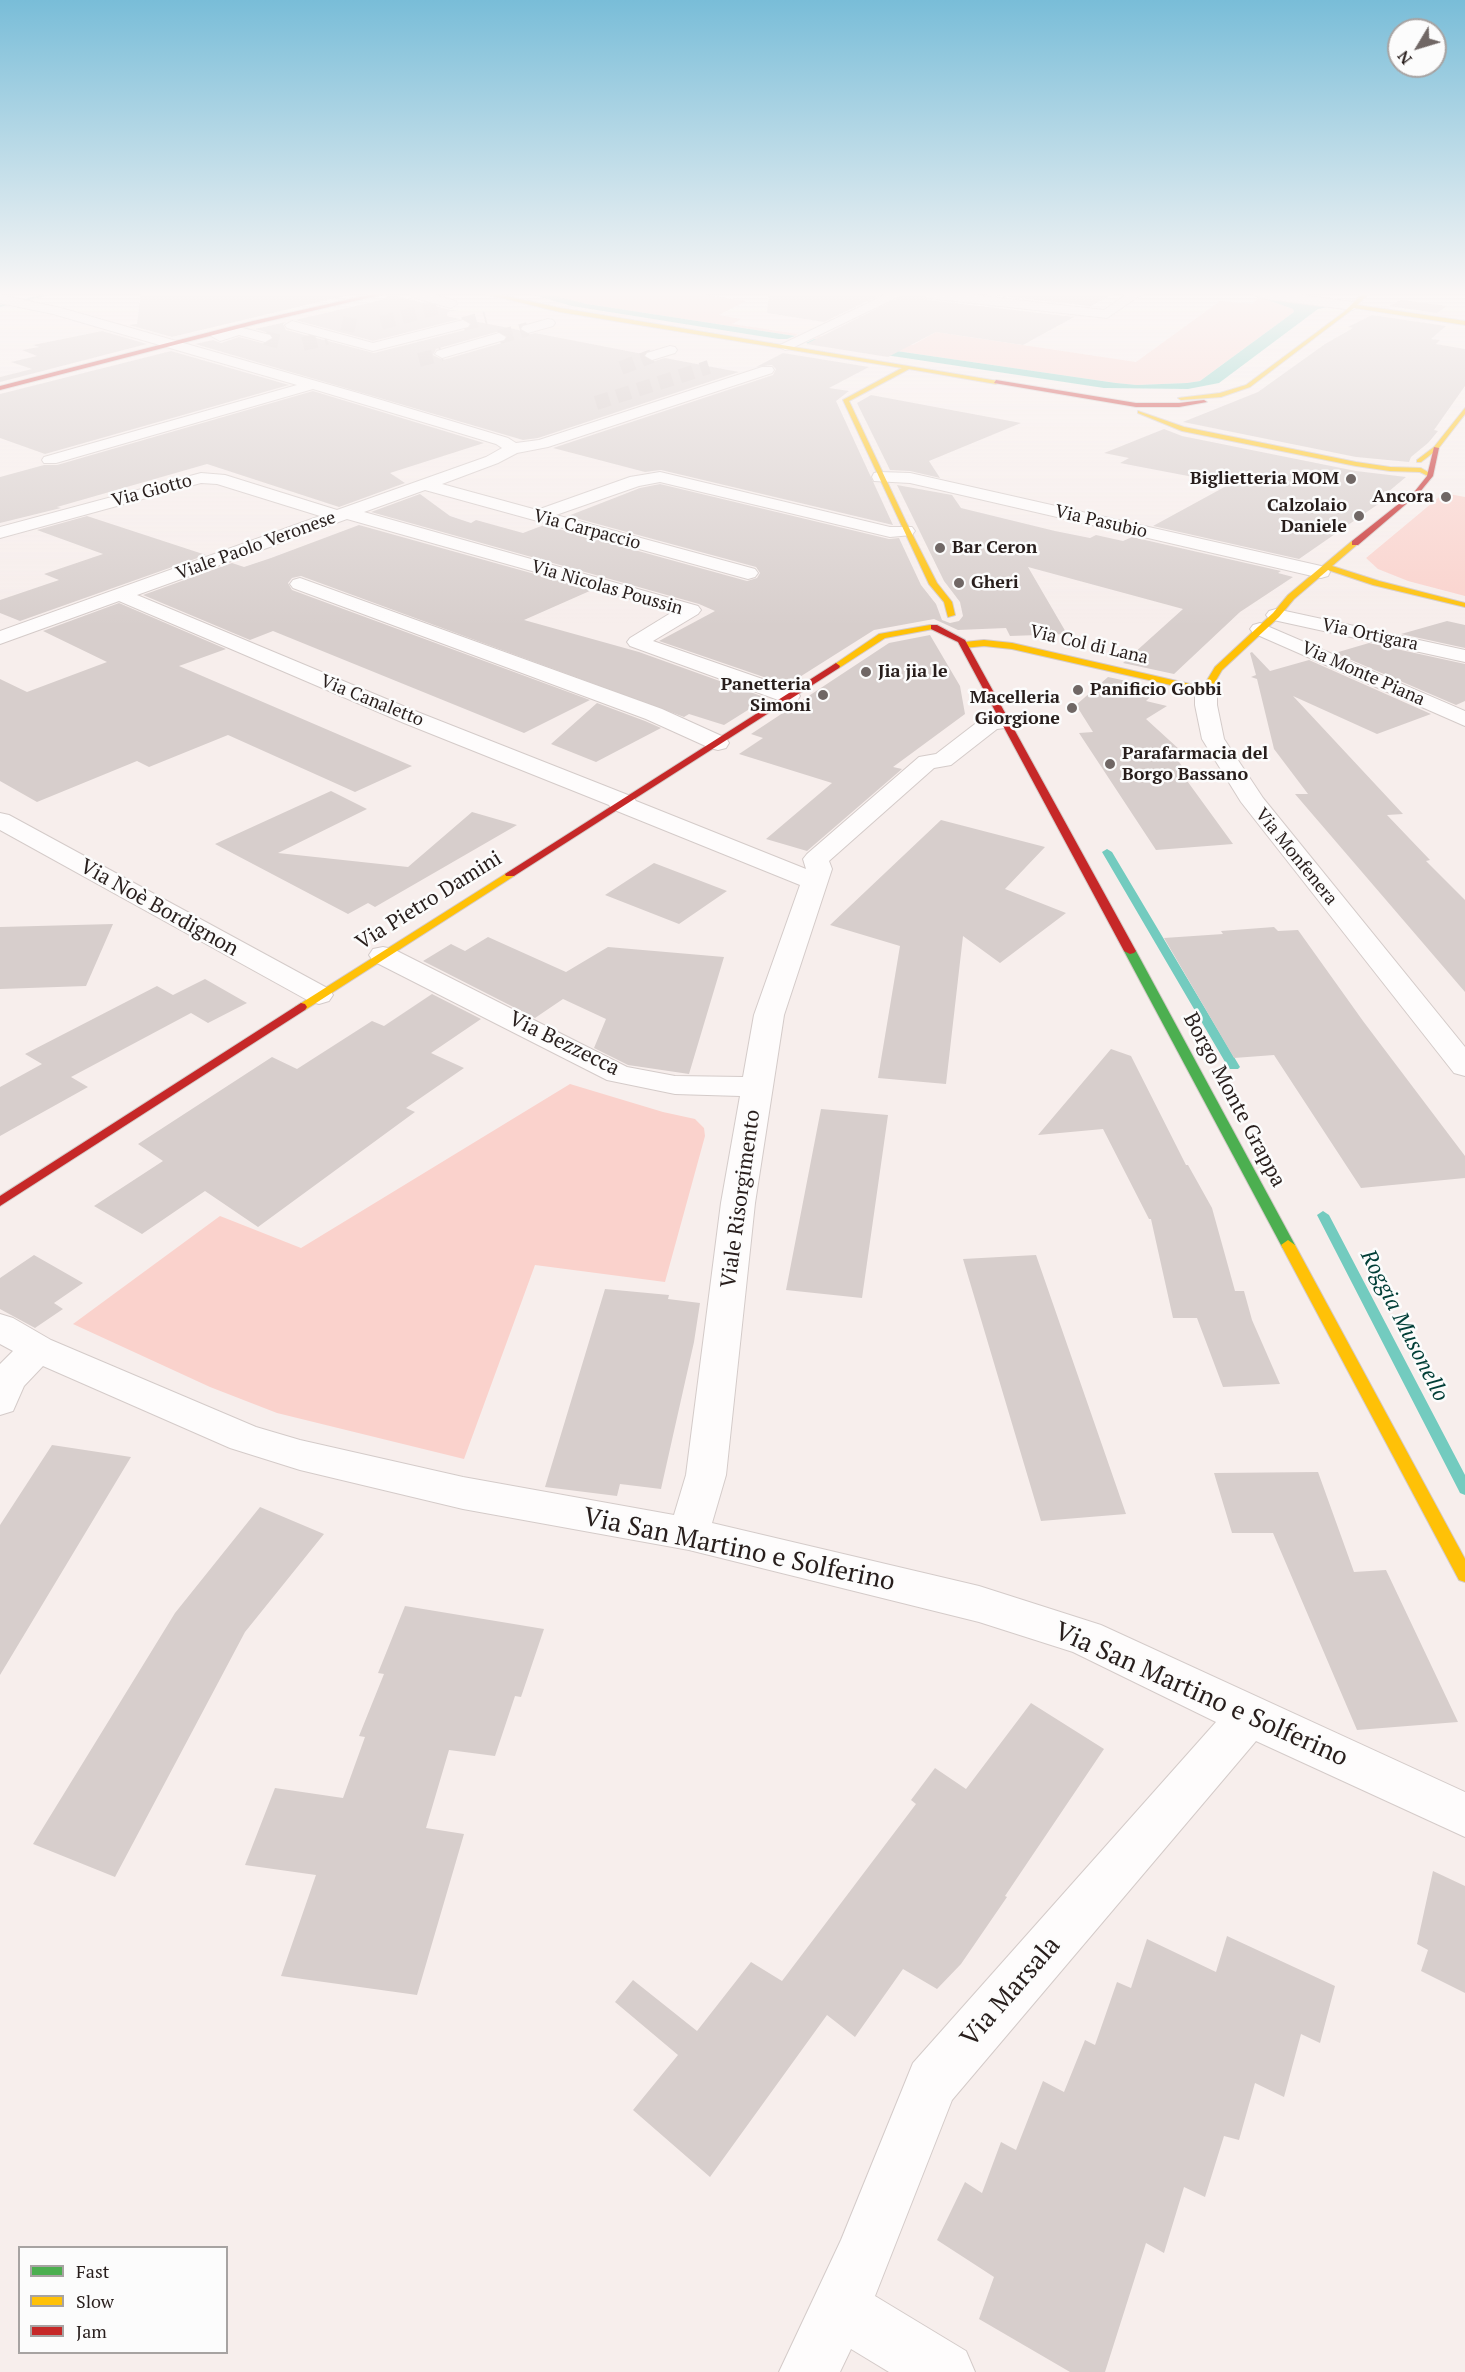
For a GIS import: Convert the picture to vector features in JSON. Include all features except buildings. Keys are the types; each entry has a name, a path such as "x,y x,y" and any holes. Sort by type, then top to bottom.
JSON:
{"street":[{"path":"50,459 242,405"},
{"path":"379,405 502,441 510,445 510,450"},
{"name":"Viale Paolo Veronese","path":"0,638 426,485 510,450 542,444 662,405"},
{"name":"Borgo Monte Grappa","path":"848,405 906,531 933,584 948,602 952,616 963,631 964,645"},
{"path":"1090,405 1127,419 1429,477"},
{"path":"1111,405 1127,419"},
{"path":"1125,405 1179,428"},
{"path":"1179,428 1169,419 1172,413 1196,405"},
{"path":"1404,473 1436,448 1465,410"},
{"path":"1206,690 1218,669 1291,597 1417,492 1429,477 1436,448"},
{"path":"1404,473 1417,492"},
{"path":"535,516 636,481 660,477 890,531 906,531"},
{"name":"Via Pasubio","path":"880,477 910,478 1324,570"},
{"name":"Via Giotto","path":"0,533 201,478 219,479 342,515"},
{"name":"Via Carpaccio","path":"426,485 748,573"},
{"name":"Via Nicolas Poussin","path":"342,515 691,610 637,642 789,696"},
{"path":"1324,570 1465,605"},
{"path":"300,584 654,714 718,743"},
{"path":"932,627 948,624 952,616 931,605 933,584"},
{"name":"Via Canaletto","path":"121,594 402,713 623,803 816,875"},
{"name":"Borgo Monte Grappa","path":"902,618 957,637 964,645 1465,1575"},
{"name":"Via Pietro Damini","path":"0,1202 319,995 718,743 882,636 902,618"},
{"name":"Via Ortigara","path":"1268,622 1465,656"},
{"name":"Via Monte Piana","path":"1268,622 1465,719"},
{"name":"Via Pietro Damini","path":"882,636 896,631 932,627"},
{"name":"Via Col di Lana","path":"964,645 984,643 1012,646 1206,690"},
{"name":"Via Monfenera","path":"1206,690 1206,705 1213,739 1253,802 1465,1067"},
{"path":"816,875 833,865 945,767 944,760 992,722 1005,722"},
{"name":"Via Noè Bordignon","path":"0,820 319,995"},
{"name":"Viale Risorgimento","path":"689,1534 706,1475 738,1203 769,1015 816,875"},
{"name":"Via Bezzecca","path":"383,955 618,1074 675,1085 757,1087"},
{"name":"Via San Martino e Solferino","path":"0,1327 38,1349 244,1438 300,1455 463,1493 689,1534 979,1604 1086,1638 1465,1815"},
{"path":"0,1401 7,1380 38,1349"},
{"name":"Via Marsala","path":"809,2372 863,2258 932,2082 1249,1716"},
{"path":"839,2308 945,2372"}],"shaded area":[{"path":"1444,493 1465,497 1465,596 1408,581 1378,569 1366,558"},
{"path":"570,1084 663,1112 695,1119 704,1128 705,1136 665,1282 535,1265 464,1459 277,1413 210,1387 73,1324 220,1216 301,1248"}],"waterway":[{"name":"Roggia Musonello","path":"1107,852 1234,1067"},
{"name":"Roggia Musonello","path":"1323,1215 1465,1489"}],"traffic: fast":[{"path":"1130,951 1288,1245"}],"traffic: slow":[{"path":"848,405 902,522 933,584 948,602 951,615"},
{"path":"1419,461 1436,448 1465,410"},
{"path":"1140,412 1182,429 1356,464 1390,469 1421,470 1430,475"},
{"path":"964,645 984,643 1012,646 1206,690 1218,669 1276,615 1291,597 1355,543"},
{"path":"1327,567 1376,583 1465,605"},
{"path":"836,666 882,636 930,627"},
{"path":"301,1007 510,874"},
{"path":"1288,1245 1465,1575"}],"traffic: jam":[{"path":"1134,405 1182,405"},
{"path":"1355,543 1417,492 1430,476 1436,448"},
{"path":"934,627 961,640 1130,951"},
{"path":"510,874 836,666"},
{"path":"0,1202 301,1007"}],"place":[{"name":"Biglietteria MOM","path":"1351,479"},
{"name":"Ancora","path":"1446,497"},
{"name":"Calzolaio Daniele","path":"1359,516"},
{"name":"Bar Ceron","path":"940,548"},
{"name":"Gheri","path":"959,583"},
{"name":"Jia jia le","path":"866,672"},
{"name":"Panificio Gobbi","path":"1078,690"},
{"name":"Panetteria Simoni","path":"823,695"},
{"name":"Macelleria Giorgione","path":"1072,708"},
{"name":"Parafarmacia del Borgo Bassano","path":"1110,764"}]}
